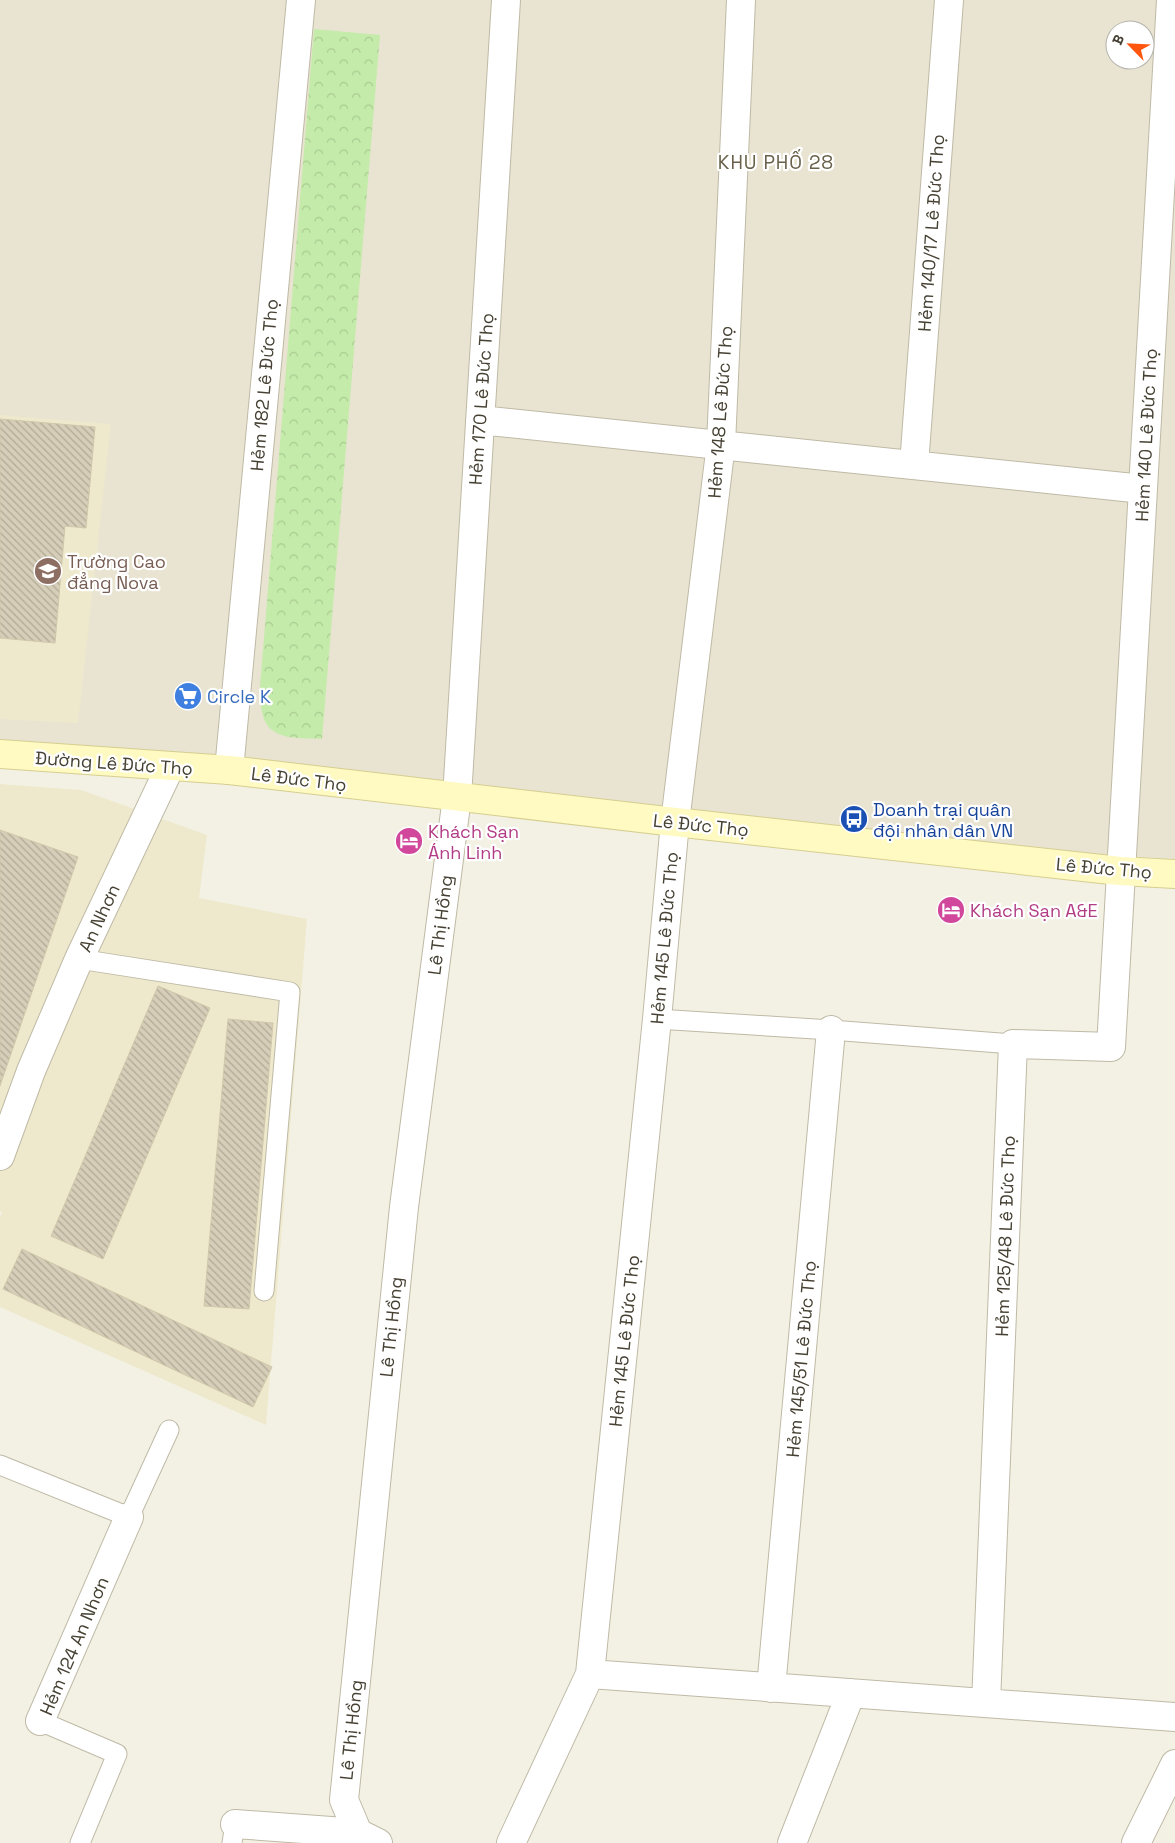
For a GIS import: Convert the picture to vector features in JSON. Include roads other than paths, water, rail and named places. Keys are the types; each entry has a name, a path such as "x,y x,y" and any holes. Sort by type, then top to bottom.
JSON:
{"street":[{"name":"Hẻm 182 Lê Đức Thọ","path":"228,770 301,0"},
{"name":"Hẻm 170 Lê Đức Thọ","path":"457,797 506,0"},
{"name":"Hẻm 148 Lê Đức Thọ","path":"675,822 721,444 741,0"},
{"name":"Hẻm 140/17 Lê Đức Thọ","path":"914,466 949,0"},
{"name":"Hẻm 140 Lê Đức Thọ","path":"1120,871 1171,0"},
{"path":"480,420 1143,489"},
{"name":"Đường Lê Đức Thọ","path":"0,754 228,770"},
{"name":"An Nhơn","path":"0,1156 31,1071 80,959 170,767"},
{"name":"Lê Đức Thọ","path":"228,770 1120,871 1175,874"},
{"name":"Lê Thị Hồng","path":"368,1838 344,1800 404,1207 457,797"},
{"name":"Hẻm 145 Lê Đức Thọ","path":"511,1843 590,1674 675,822"},
{"path":"1013,1044 1111,1047 1120,871"},
{"name":"Hẻm 145/51 Lê Đức Thọ","path":"771,1688 831,1030"},
{"name":"Hẻm 125/48 Lê Đức Thọ","path":"986,1703 1013,1044"},
{"name":"Hẻm 124 An Nhơn","path":"40,1721 130,1517"},
{"path":"590,1674 1175,1717"},
{"path":"792,1843 851,1694"},
{"path":"1136,1843 1175,1764"},
{"path":"234,1833 368,1838"}],"lane":[{"path":"80,959 290,992 264,1291"},
{"path":"656,1019 1013,1044"},
{"name":"Hẻm 124 An Nhơn","path":"130,1517 168,1430"},
{"path":"0,1465 130,1517"},
{"name":"Hẻm 124 An Nhơn","path":"40,1721 116,1754 80,1843"}],"place":[{"name":"Trường Cao đẳng Nova","path":"48,571"},
{"name":"Circle K","path":"188,696"},
{"name":"Doanh trại quân đội nhân dân VN","path":"854,819"},
{"name":"Khách Sạn Ánh Linh","path":"409,841"},
{"name":"Khách Sạn A&E","path":"951,910"}],"district":[{"name":"KHU PHỐ 28","path":"776,162"}]}
